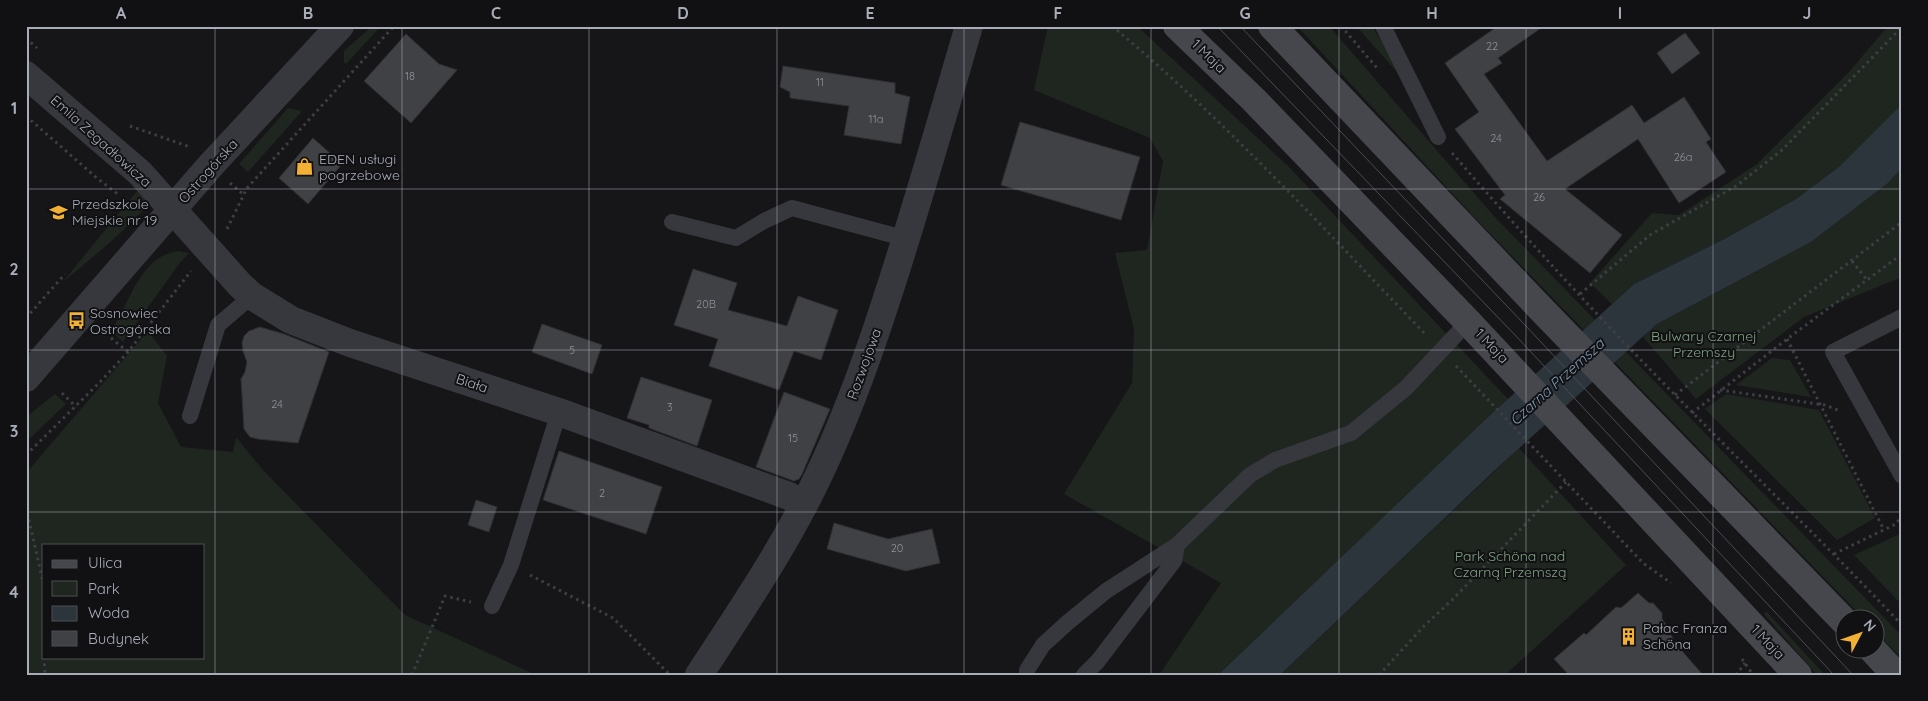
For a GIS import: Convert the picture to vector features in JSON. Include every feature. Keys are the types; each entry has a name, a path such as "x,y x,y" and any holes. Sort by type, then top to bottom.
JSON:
{"main road":[{"name":"1 Maja","path":"1177,26 1254,100 1499,354 1798,675"},
{"path":"1272,26 1624,396 1836,613"},
{"path":"1880,658 1896,675"}],"street":[{"name":"Rozwojowa","path":"698,675 772,560 804,505 843,422 869,352 906,239 969,26"},
{"name":"Ostrogórska","path":"26,378 211,165 339,29"},
{"name":"Emila Zegadłowicza","path":"26,75 140,173 174,209"},
{"name":"Biała","path":"174,209 218,263 252,296 291,320 559,412 789,496 804,505"}],"lane":[{"path":"1383,26 1438,137"},
{"path":"672,222 736,238 764,221 792,208 906,239"},
{"path":"190,416 218,325 252,296"},
{"path":"1902,317 1833,352 1902,476"},
{"path":"1027,675 1027,670 1043,645 1067,623 1106,591 1177,545 1250,475 1275,460 1351,433 1406,388 1468,322"},
{"path":"492,606 511,565 559,412"},
{"path":"1084,675 1098,660 1174,561 1177,545"}],"path":[{"path":"1112,26 1169,74 1212,116 1431,340"},
{"path":"1341,26 1380,71"},
{"path":"1580,294 1650,235 1736,186 1782,150 1902,28"},
{"path":"26,116 98,179 121,196"},
{"path":"1438,137 1494,202 1651,370 1902,625"},
{"path":"171,139 189,146"},
{"path":"1675,395 1902,222"},
{"path":"1692,413 1787,339 1902,254"},
{"path":"1852,261 1867,280"},
{"path":"26,318 65,274"},
{"path":"111,338 128,352"},
{"path":"1787,339 1884,530"},
{"path":"1455,366 1643,563 1673,585"},
{"path":"1720,390 1820,404 1872,423"},
{"path":"62,393 76,407"},
{"path":"1379,675 1424,626 1452,600 1566,482"},
{"path":"26,507 42,578"},
{"path":"1834,554 1896,524 1902,515"},
{"path":"511,565 613,618 670,675"},
{"path":"412,675 445,596"},
{"path":"1736,652 1752,675"},
{"path":"44,658 45,675"},
{"path":"1736,675 1745,663"}],"green space":[{"path":"372,26 381,26 346,64 344,62 344,51"},
{"path":"1048,26 1137,26 1289,167 1508,399 1218,675 1159,675 1221,583 1064,494 1132,383 1134,329 1115,253 1147,250 1163,161 1150,138 1034,90"},
{"path":"1297,26 1329,26 1493,215 1875,608 1853,608 1475,218"},
{"path":"1356,26 1372,26 1395,63 1397,72"},
{"path":"1888,26 1902,26 1902,104 1840,166 1796,199 1728,237 1634,284 1612,304 1590,283 1652,213 1679,215 1757,164 1848,73"},
{"path":"288,108 302,111 248,172 239,164"},
{"name":"Bulwary Czarnej Przemszy","path":"1902,168 1902,277 1804,317 1696,399 1643,337 1657,324 1811,242 1888,183"},
{"path":"141,186 150,199 145,207 124,230 62,283"},
{"path":"179,251 189,253 123,342 111,331 138,282 155,261 166,254"},
{"path":"148,331 167,356 158,403 181,447 233,452 236,437 263,470 405,615 536,675 26,675 26,473"},
{"path":"1772,358 1790,360 1811,397 1736,385"},
{"path":"55,394 66,404 26,442 26,417"},
{"path":"1726,394 1819,410 1875,518 1837,540 1705,409"},
{"name":"Park Schöna nad Czarną Przemszą","path":"1519,448 1626,565 1505,675 1280,675"},
{"path":"1902,533 1902,605 1854,555"},
{"path":"1766,611 1825,675 1817,675 1764,614"},
{"path":"1886,620 1902,636 1902,659 1886,642"}],"water":[{"name":"Czarna Przemsza","path":"1902,104 1902,168 1888,183 1811,242 1657,324 1495,470 1280,675 1218,675 1485,420 1634,284 1728,237 1796,199 1840,166"}],"building":[{"path":"1498,26 1544,26 1498,58 1502,63 1484,74 1547,161 1632,105 1644,123 1684,97 1711,139 1706,142 1726,172 1679,203 1638,139 1565,189 1622,235 1590,273 1500,199 1505,195 1455,129 1479,112 1445,63"},
{"path":"1685,33 1700,53 1672,74 1657,53"},
{"path":"406,34 439,64 457,70 411,123 364,81"},
{"path":"783,66 895,83 895,93 910,97 901,144 844,135 849,106 790,98 790,92 780,87"},
{"path":"1020,122 1140,157 1121,220 1001,185"},
{"path":"313,138 342,164 308,204 279,178"},
{"path":"693,269 737,283 728,310 787,326 798,296 838,310 821,360 794,351 779,390 709,366 718,339 674,325"},
{"path":"542,324 602,345 592,374 532,352"},
{"path":"260,327 284,334 329,352 298,443 250,437 244,429 241,379 247,362 242,343 244,336 249,331"},
{"path":"641,377 712,400 697,446 649,428 649,425 627,418"},
{"path":"784,392 830,409 802,474 799,479 794,481 756,467"},
{"path":"559,451 662,487 646,534 543,500"},
{"path":"476,500 497,507 489,532 468,525"},
{"path":"834,523 888,539 932,529 940,563 906,571 827,549"},
{"name":"Pałac Franza Schöna","path":"1638,593 1649,603 1653,603 1662,613 1662,619 1675,643 1703,675 1569,675 1554,659 1584,633 1586,635 1616,607 1621,608"}],"tram line":[{"path":"1217,26 1515,335 1834,675"},
{"path":"1240,26 1525,325 1853,675"}],"place":[{"name":"EDEN usługi pogrzebowe","path":"305,167"},
{"name":"Przedszkole Miejskie nr 19","path":"58,212"},
{"name":"Sosnowiec Ostrogórska","path":"76,321"},
{"name":"Pałac Franza Schöna","path":"1629,636"}]}
